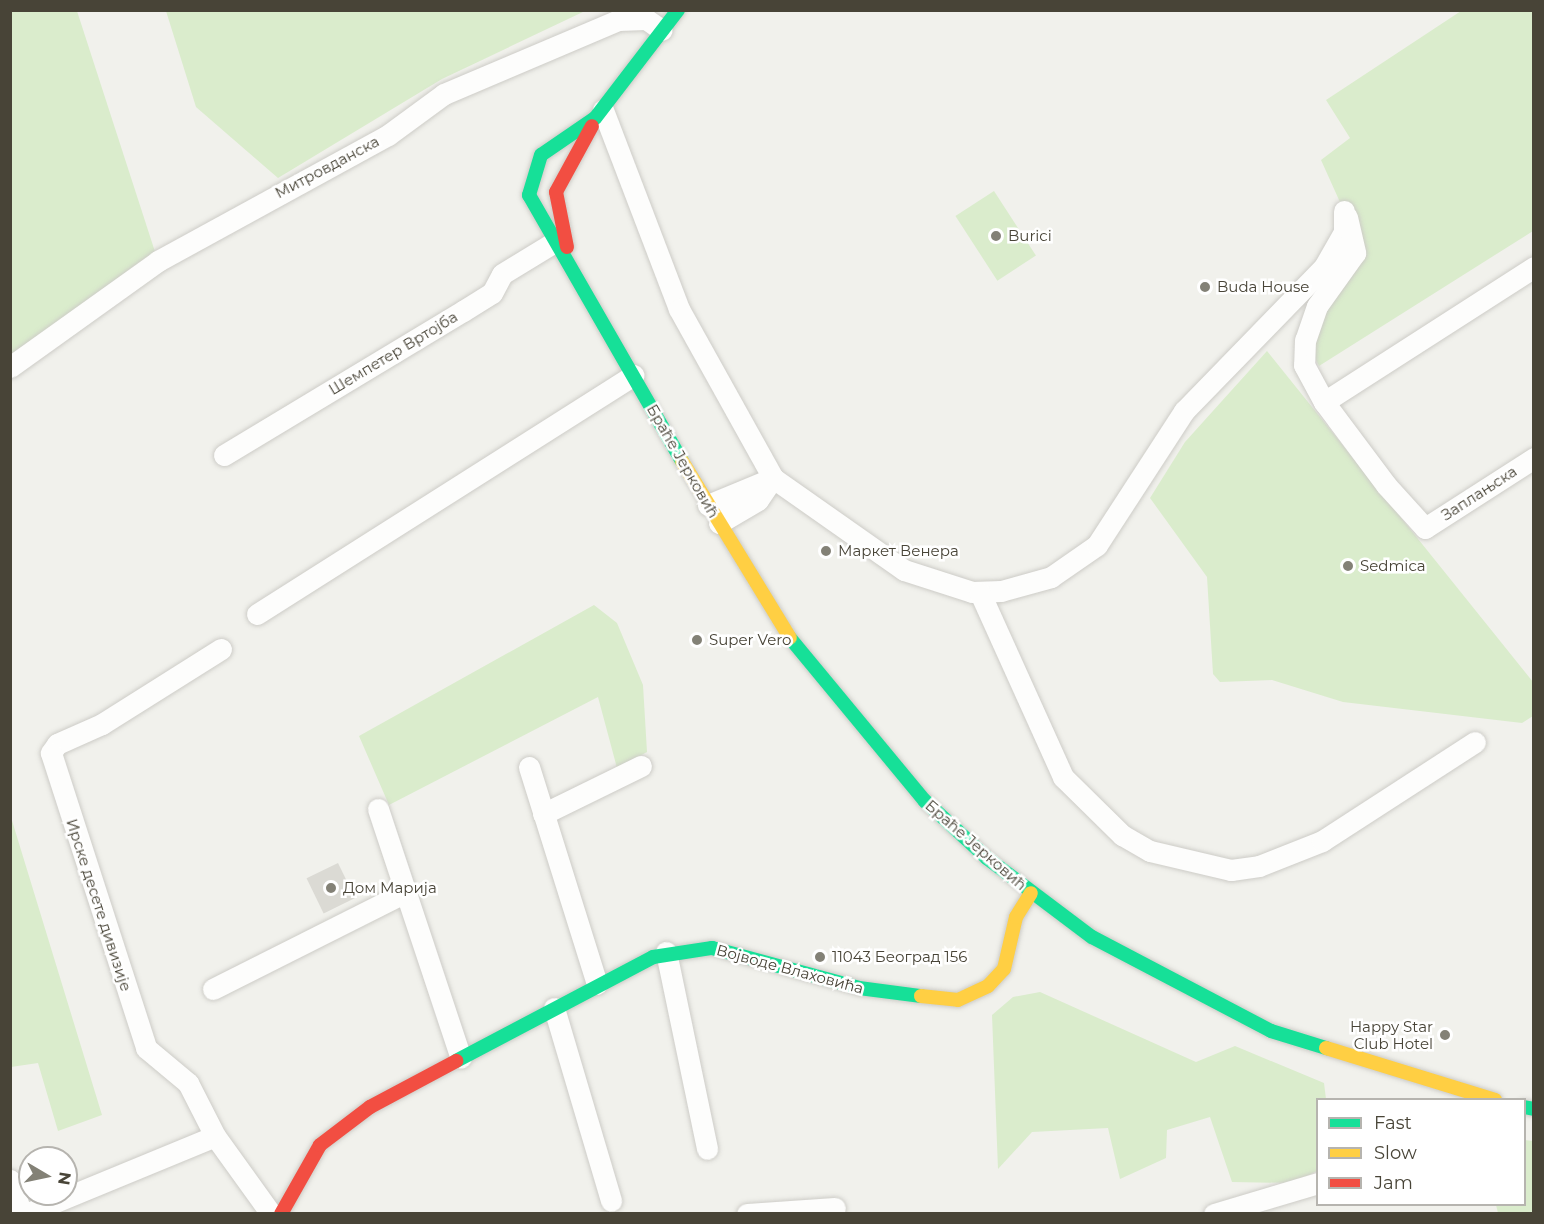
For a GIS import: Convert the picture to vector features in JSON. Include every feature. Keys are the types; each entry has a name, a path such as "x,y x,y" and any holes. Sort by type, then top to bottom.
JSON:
{"main road":[{"name":"Браће Јерковић","path":"577,274 560,225 556,192 599,114 678,10"},
{"name":"Браће Јерковић","path":"599,114 541,155 534,166 529,195 553,243 577,274 713,514 810,667 875,749 924,801 1032,893 1103,943 1234,1013 1308,1045 1429,1092 1478,1098"},
{"name":"Војводе Влаховића","path":"281,1214 327,1137 370,1107 597,984 666,952 712,948 860,988 957,1000 988,986 1004,969 1016,917 1032,893"}],"street":[{"name":"Митровданска","path":"10,367 158,261 388,135 444,94 618,20 646,19 662,30"},
{"path":"599,114 679,309 773,478 904,570 980,593 1051,577 1096,545 1184,411 1318,275 1344,232 1344,211 1355,253 1317,306 1303,355 1305,372 1324,402 1533,267"},
{"name":"Шемпетер Вртојба","path":"224,455 492,293 502,274 553,243"},
{"path":"257,614 634,375"},
{"name":"Заплањска","path":"1324,402 1425,528 1533,458"},
{"path":"713,514 758,500 773,478"},
{"path":"980,593 1063,777 1122,835 1160,854 1231,870 1280,859 1322,841 1475,742"},
{"name":"Ирске десете дивизије","path":"220,649 102,723 57,744 51,753 146,1048 188,1083 215,1136 271,1214"},
{"path":"529,766 597,984"},
{"path":"543,814 641,766"},
{"path":"378,809 461,1058"},
{"path":"213,989 406,892"},
{"path":"666,952 707,1149"},
{"path":"554,1008 611,1201"},
{"path":"10,1180 24,1214 215,1136"},
{"path":"1214,1214 1316,1183"},
{"path":"747,1214 835,1208"}],"green space":[{"path":"166,10 585,11 442,79 278,178 196,107"},
{"path":"10,11 77,11 158,261 10,367"},
{"path":"1461,11 1533,11 1533,231 1319,366 1311,350 1344,211 1321,160 1350,138 1326,100"},
{"name":"Burici","path":"994,191 1036,256 997,281 955,216"},
{"path":"1267,351 1533,682 1533,716 1522,723 1343,702 1272,680 1220,682 1213,674 1207,577 1150,498 1185,442"},
{"path":"594,605 617,623 643,685 647,752 617,768 598,697 389,805 359,736"},
{"path":"10,814 102,1115 58,1131 38,1063 11,1067"},
{"path":"1040,992 1196,1062 1235,1046 1324,1083 1326,1098 1316,1098 1316,1172 1293,1183 1232,1182 1210,1117 1167,1130 1166,1158 1120,1179 1108,1128 1032,1132 998,1169 992,1015 1013,997"},
{"path":"1526,1140 1533,1141 1533,1213 1498,1213 1496,1206 1526,1206"}],"building":[{"name":"Дом Марија","path":"338,863 355,898 324,913 307,878"}],"traffic: fast":[{"path":"678,10 595,118 541,155 529,195 682,461"},
{"path":"790,638 925,801 987,858 1092,937 1271,1031 1326,1048"},
{"path":"456,1061 653,957 712,948 859,988 921,996"},
{"path":"1526,1107 1534,1109"}],"traffic: slow":[{"path":"682,461 790,638"},
{"path":"921,996 958,1000 988,986 1004,969 1016,917 1031,893"},
{"path":"1326,1048 1488,1098"}],"traffic: jam":[{"path":"567,247 556,192 592,126"},
{"path":"281,1214 320,1145 370,1107 456,1061"}],"place":[{"name":"Burici","path":"996,236"},
{"name":"Buda House","path":"1205,287"},
{"name":"Маркет Венера","path":"826,551"},
{"name":"Sedmica","path":"1348,566"},
{"name":"Super Vero","path":"697,640"},
{"name":"Дом Марија","path":"331,888"},
{"name":"11043 Београд 156","path":"820,957"},
{"name":"Happy Star Club Hotel","path":"1445,1035"}]}
